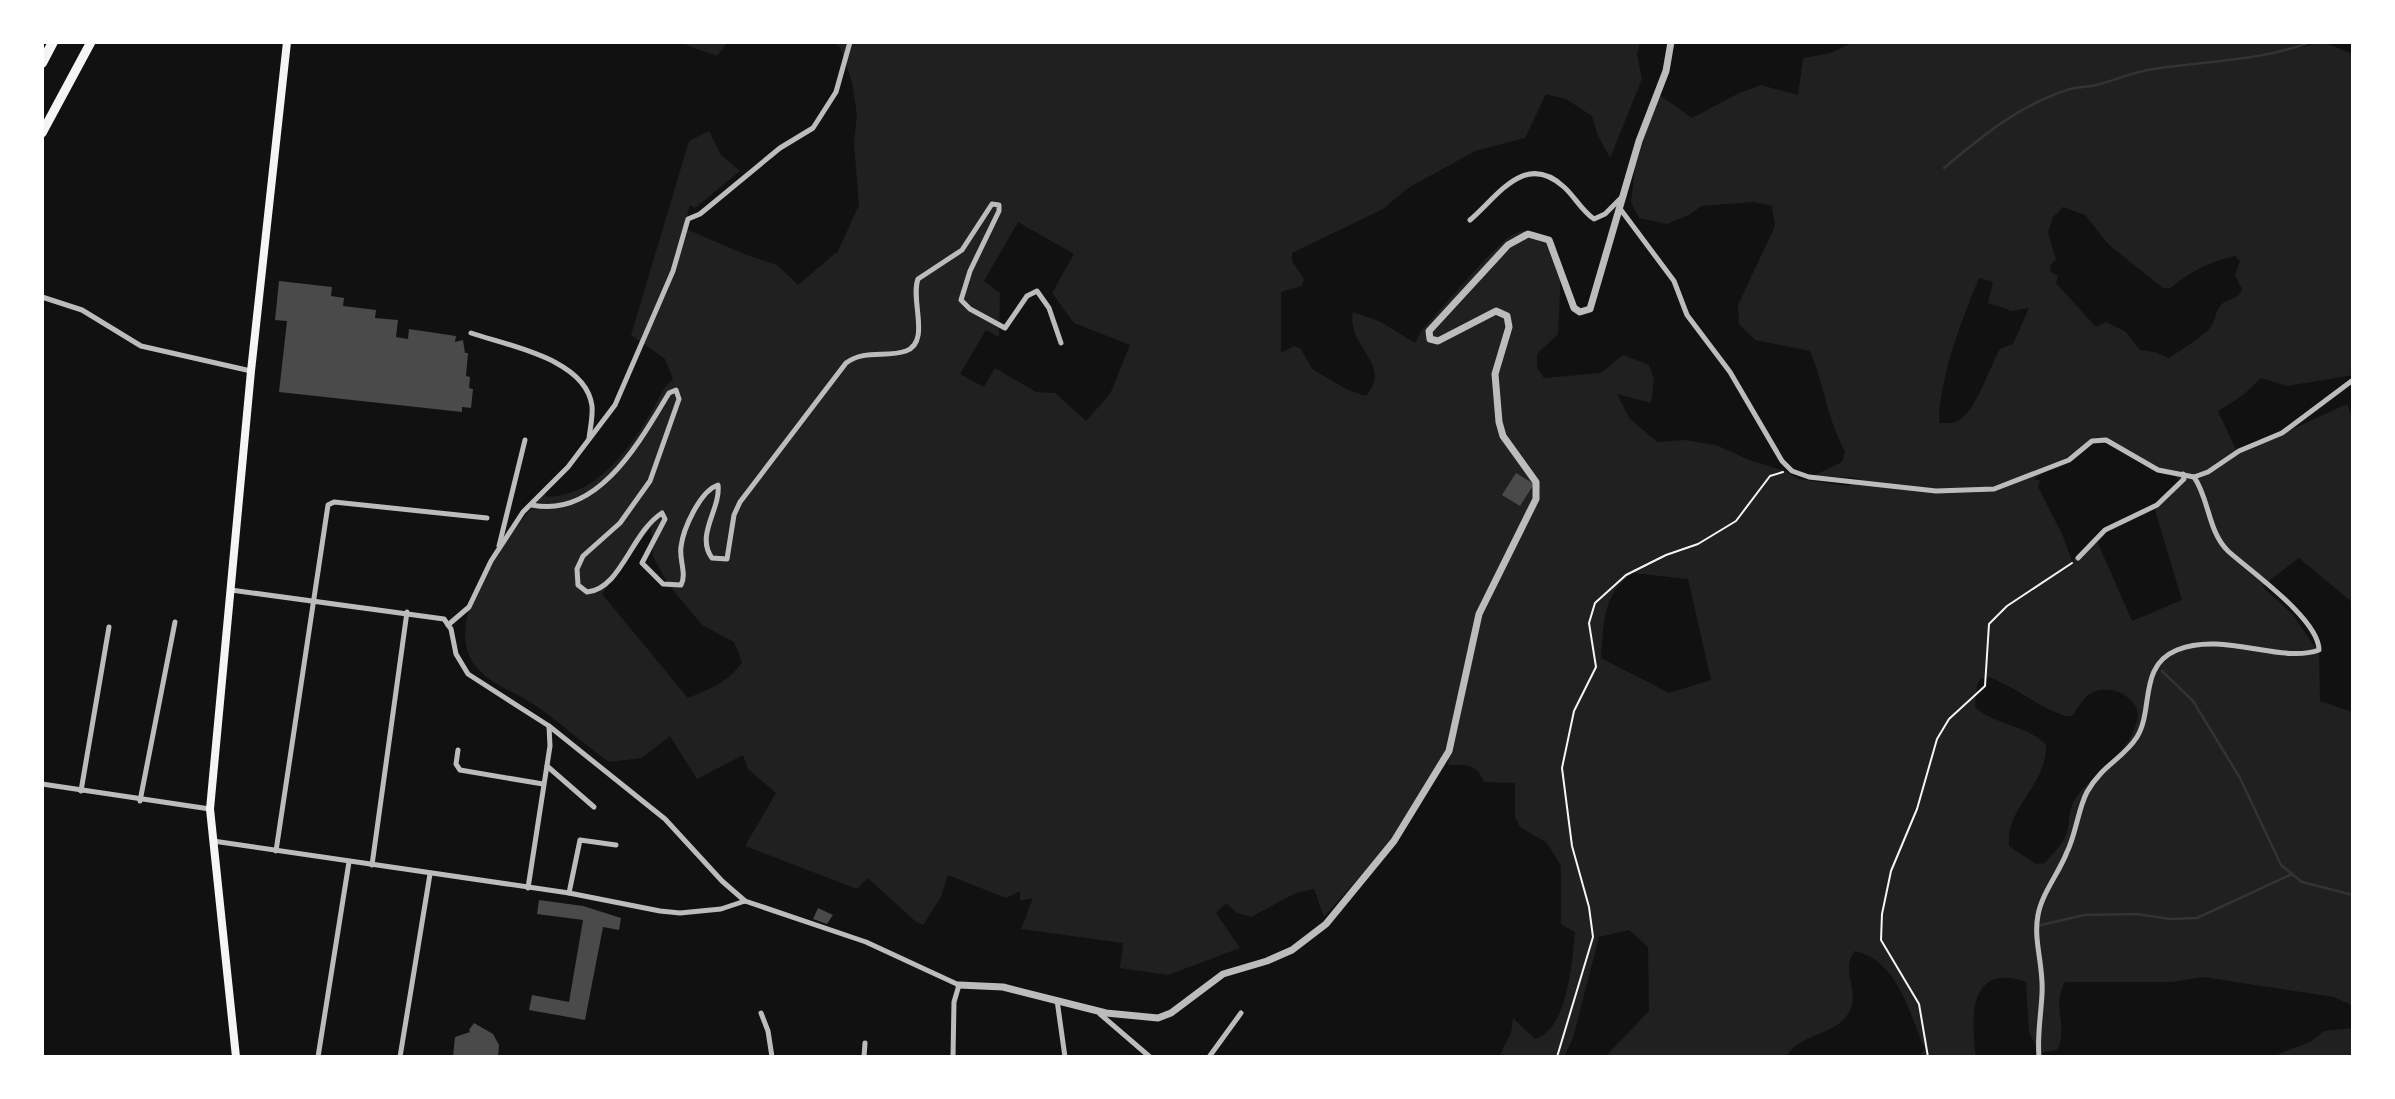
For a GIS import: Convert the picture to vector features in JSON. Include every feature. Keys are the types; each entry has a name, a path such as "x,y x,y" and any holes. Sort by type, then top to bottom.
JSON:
{"highway":[{"path":"42,63 53,42"}],"main road":[{"path":"42,133 91,42"},
{"path":"236,1057 210,810 251,371 287,42"}],"street":[{"path":"448,625 469,607 498,549 523,512 589,439 615,405 673,271 688,219 700,214 780,148 813,128 836,92 850,42"},
{"path":"231,590 438,617 448,625 456,654 468,674 549,726 665,819 727,887 745,901 866,942 959,985 1003,987 1094,1010 1150,1017 1171,1013 1223,974 1267,961 1303,944 1338,911 1394,841 1449,751 1479,614 1536,499 1536,482 1503,436 1495,391 1495,374 1509,327 1507,316 1496,311 1438,341 1431,340 1429,331 1508,245 1528,234 1549,240 1574,308 1580,312 1587,311 1595,300 1639,141 1666,71 1671,42"},
{"path":"1470,220 1509,181 1535,173 1551,177 1559,183 1594,219 1605,214 1626,194"},
{"path":"532,505 551,506 572,501 610,476 630,458 669,393 676,390 679,399 650,481 620,523 583,555 577,569 578,585 587,592 596,591 610,583 636,539 662,513 665,519 642,564 663,584 680,586 684,578 681,564 682,539 701,501 710,488 718,485 719,497 706,547 712,558 727,559 734,515 740,502 846,363 863,355 900,352 915,345 919,335 914,299 918,279 962,250 992,204 999,205 999,211 970,271 961,300 970,309 1004,328 1029,293 1037,291 1049,308 1061,343"},
{"path":"1621,210 1674,281 1688,315 1730,372 1766,437 1790,469 1809,477 1936,491 1994,489 2069,460 2092,441 2106,440 2158,470 2194,477 2208,472 2239,451 2282,433 2353,380"},
{"path":"42,297 82,310 141,346 251,371"},
{"path":"471,333 553,362 582,380 592,407 589,439"},
{"path":"498,549 525,440"},
{"path":"2078,558 2105,530 2157,505 2184,479 2183,474"},
{"path":"2039,1057 2042,994 2041,958 2036,941 2038,913 2066,855 2086,794 2103,768 2125,752 2138,736 2150,677 2161,662 2178,649 2206,643 2298,653 2319,650 2319,645 2295,608 2221,543 2194,477"},
{"path":"276,851 327,507 331,502 487,518"},
{"path":"372,864 407,612"},
{"path":"140,801 176,622"},
{"path":"81,791 109,627"},
{"path":"528,888 547,766 549,726"},
{"path":"458,750 456,764 460,770 543,784"},
{"path":"547,766 594,807"},
{"path":"42,784 210,810"},
{"path":"569,893 580,840 616,845"},
{"path":"213,841 569,893 680,914 721,909 745,901"},
{"path":"318,1057 349,862"},
{"path":"400,1057 430,874"},
{"path":"953,1057 954,1002 959,985"},
{"path":"1057,1000 1065,1057"},
{"path":"1094,1010 1108,1018 1150,1057"},
{"path":"761,1013 768,1031 772,1057"},
{"path":"1209,1057 1241,1013"},
{"path":"864,1057 865,1044"}],"path":[{"path":"1557,1057 1593,937 1589,907 1572,846 1562,768 1574,711 1596,667 1590,623 1595,603 1626,575 1666,555 1698,544 1737,521 1770,476 1790,469"},
{"path":"1928,1057 1919,1004 1881,939 1882,914 1891,871 1917,809 1937,739 1949,719 1985,686 1989,624 2007,606 2078,558"}],"shaded area":[{"path":"678,42 728,42 717,56"},
{"path":"833,42 1640,42 1637,54 1642,79 1610,158 1598,136 1592,116 1566,99 1546,94 1525,138 1475,151 1408,188 1383,209 1292,253 1292,261 1304,279 1302,286 1281,292 1281,353 1294,346 1301,349 1312,369 1348,390 1366,396 1373,385 1375,374 1352,324 1353,312 1381,322 1415,343 1421,331 1494,250 1514,234 1535,232 1554,241 1561,269 1558,334 1537,354 1537,368 1544,378 1601,373 1623,355 1649,365 1654,379 1651,403 1617,394 1629,418 1657,442 1685,440 1716,445 1799,479 1848,486 1859,478 1813,476 1842,462 1845,451 1834,427 1810,351 1755,340 1739,324 1738,305 1775,226 1772,206 1754,202 1701,206 1689,215 1667,224 1639,218 1631,202 1635,167 1658,94 1692,118 1739,93 1761,85 1798,95 1803,58 1831,53 1854,42 2297,42 2299,48 2323,42 2353,54 2353,375 2287,386 2261,378 2242,396 2218,411 2238,454 2347,404 2353,419 2353,603 2299,558 2262,586 2293,615 2319,653 2320,701 2353,712 2353,1006 2334,997 2203,977 2172,982 2065,982 2060,999 2060,1042 2057,1050 2039,1053 2029,1032 2026,982 2007,978 1993,980 1983,987 1977,997 1974,1011 1976,1057 1919,1057 1925,1049 1892,977 1870,957 1855,951 1849,966 1853,998 1848,1014 1834,1027 1800,1043 1786,1057 1605,1057 1649,1011 1648,947 1629,930 1599,937 1573,1038 1564,1057 1499,1057 1511,1033 1513,1018 1535,1039 1546,1033 1555,1022 1566,993 1575,932 1561,924 1561,866 1547,843 1520,827 1515,817 1515,783 1484,782 1478,771 1470,766 1448,765 1449,761 1445,759 1390,842 1324,917 1314,889 1296,893 1251,917 1237,913 1226,903 1216,913 1240,948 1168,975 1120,968 1123,943 1021,929 1033,898 1020,901 1020,891 1006,898 948,875 941,897 923,925 916,922 868,878 857,889 745,846 776,793 748,769 743,755 697,779 670,736 642,758 609,762 532,703 493,681 474,664 466,644 466,622 473,598 500,550 545,493 546,497 564,495 594,481 607,470 630,444 662,391 673,379 665,359 631,335 689,141 709,131 721,155 740,171 695,208 690,205 684,228 777,265 798,285 838,251 859,205 854,144 857,115 852,82 840,47","holes":["2063,207 2085,215 2109,245 2163,288 2171,288 2202,267 2235,256 2240,261 2235,275 2242,289 2238,296 2220,306 2207,331 2172,356 2168,358 2155,352 2140,350 2126,332 2106,322 2096,327 2056,283 2058,276 2051,272 2050,265 2056,260 2048,232 2053,217","1018,222 1074,254 1052,293 1074,323 1130,345 1110,394 1086,421 1055,393 1036,392 995,368 984,387 960,374 986,330 999,337 1000,293 984,281","1979,278 1993,282 1988,303 2012,311 2029,308 2013,344 2000,349 1967,413 1956,422 1939,423 1947,368","2098,437 2149,466 2172,473 2182,483 2155,510 2182,600 2132,621 2097,541 2072,561 2063,536 2038,487 2040,481 2034,479","651,526 653,556 668,584 702,625 734,642 742,662 725,680 688,698 602,594","1633,573 1688,579 1711,680 1669,693 1601,658 1606,610 1615,590","1989,677 2066,716 2072,716 2081,702 2093,692 2117,691 2131,700 2138,713 2126,745 2074,801 2061,845 2045,863 2036,864 2009,846 2014,819 2040,772 2046,745 2029,733 1992,718 1975,707 1980,679"]},
{"path":"2353,1028 2353,1057 2270,1057 2310,1042 2324,1031"}],"building":[{"path":"279,281 332,287 331,296 344,298 343,306 376,310 375,318 398,320 396,337 408,339 409,329 456,336 455,342 463,340 465,353 468,353 466,376 470,377 469,388 473,389 471,408 462,407 462,412 279,392 287,321 275,320"},
{"path":"1516,473 1534,484 1520,506 1502,495"},
{"path":"539,900 583,906 621,918 619,930 603,927 585,1020 529,1010 532,995 569,1002 583,920 537,914"},
{"path":"818,908 833,915 827,924 813,919"},
{"path":"474,1023 493,1034 499,1045 498,1057 453,1057 455,1037 470,1032"}],"waterway":[{"path":"1944,168 2019,112 2052,95 2146,70 2253,57 2311,42"},
{"path":"2162,671 2193,701 2240,778 2281,865 2302,882 2353,895"},
{"path":"2041,925 2084,915 2137,914 2170,919 2197,918 2292,874"}]}
